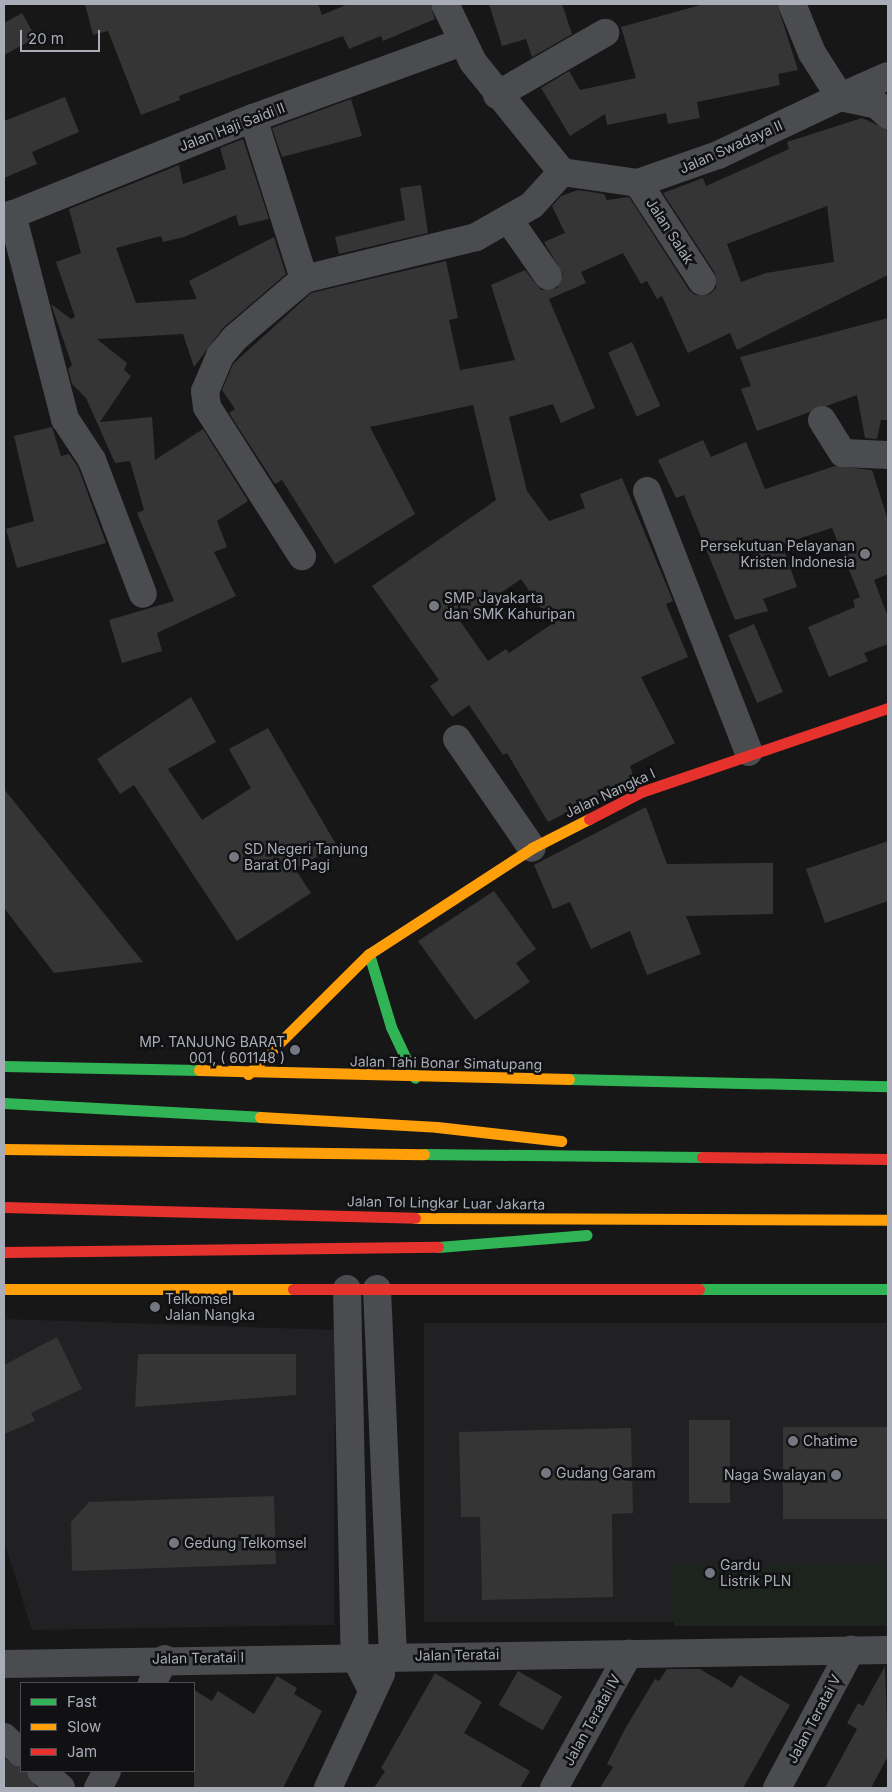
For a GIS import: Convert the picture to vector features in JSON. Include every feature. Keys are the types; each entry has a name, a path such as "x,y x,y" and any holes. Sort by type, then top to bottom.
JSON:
{"main road":[{"name":"Jalan Nangka I","path":"248,1074 369,954 532,848 641,792 749,752 888,708"},
{"path":"369,954 391,1026 415,1078"},
{"name":"Jalan Tahi Bonar Simatupang","path":"4,1066 415,1078 888,1086"},
{"path":"4,1103 437,1127 685,1158"},
{"path":"4,1149 888,1159"},
{"name":"Jalan Tol Lingkar Luar Jakarta","path":"4,1207 685,1221 888,1220"},
{"path":"4,1252 373,1250 518,1244 685,1221"},
{"path":"4,1288 888,1289"}],"street":[{"path":"302,556 207,407 204,391 220,356 235,338 304,279 448,246 509,220 542,197 562,172 497,96 462,42 445,4"},
{"path":"792,4 812,53 840,97 877,105 888,115"},
{"path":"497,96 605,33"},
{"name":"Jalan Haji Saidi II","path":"8,216 253,118 462,42"},
{"name":"Jalan Swadaya II","path":"562,172 638,183 718,155 888,76"},
{"path":"253,118 304,279"},
{"name":"Jalan Salak","path":"638,183 702,280"},
{"path":"8,216 65,419 92,460 143,594"},
{"path":"509,220 548,276"},
{"path":"822,420 843,453 888,455"},
{"path":"647,491 749,752"},
{"path":"457,739 532,848"},
{"path":"347,1289 355,1657 372,1690"},
{"path":"328,1788 372,1690 393,1656 377,1289"},
{"name":"Jalan Teratai V","path":"777,1788 851,1650"},
{"name":"Jalan Teratai","path":"393,1656 888,1650"},
{"name":"Jalan Teratai IV","path":"554,1788 629,1652"},
{"name":"Jalan Teratai I","path":"4,1664 165,1659 393,1656"},
{"path":"153,1682 165,1659"},
{"path":"4,1737 20,1752"},
{"path":"42,1772 61,1788"},
{"path":"98,1788 106,1772"}],"shaded area":[{"path":"4,1319 335,1330 334,1625 32,1630 4,1541"},
{"path":"424,1323 888,1323 888,1622 424,1622"},
{"path":"674,1565 888,1565 888,1626 674,1626"}],"building":[{"path":"85,4 318,4 322,15 348,4 430,4 435,19 383,41 381,36 349,49 343,36 179,96 180,100 141,115 108,31 93,35"},
{"path":"489,4 562,4 572,34 532,57 526,39 502,46"},
{"path":"704,4 777,4 798,70 778,74 780,85 697,102 700,118 668,124 666,113 607,125 605,114 570,136 541,88 569,71 580,90 636,78 621,27"},
{"path":"22,13 36,38 4,55 4,23"},
{"path":"65,97 79,132 32,152 37,164 4,178 4,121"},
{"path":"351,99 362,136 282,157 272,128"},
{"path":"862,118 888,130 888,275 737,350 730,333 688,353 662,296 657,299 647,281 641,284 623,253 581,272 586,283 549,299 595,408 561,423 553,404 509,417 527,491 549,521 585,508 580,494 622,478 673,601 666,604 688,657 641,677 675,743 630,766 634,778 548,822 507,753 503,755 469,705 452,717 430,686 439,680 372,586 496,500 473,405 370,427 415,514 335,564 282,480 275,484 229,413 235,409 222,390 233,364 311,293 446,261 458,318 449,320 460,370 515,360 491,285 525,270 541,290 557,288 563,274 544,242 565,233 552,206 561,196 578,190 604,194 607,200 629,197 689,290 695,295 710,294 716,288 715,273 663,193 703,178 706,186 789,149 787,142","holes":["827,206 834,262 766,273 741,282 727,244","521,579 552,624 509,653 506,649 488,661 460,621"]},
{"path":"243,139 269,219 239,226 236,215 184,237 163,242 161,236 116,248 136,303 197,299 189,281 274,237 286,274 223,328 194,367 183,334 97,339 127,363 124,370 131,376 100,422 152,417 155,460 203,429 248,501 217,521 227,547 214,552 236,596 157,633 162,651 122,663 109,620 174,601 137,513 144,510 130,461 115,463 86,398 72,384 68,369 72,365 51,304 71,319 75,317 56,262 81,253 69,209 179,165 183,184 226,169 220,148"},
{"path":"421,185 428,233 339,254 335,237 405,220 400,188"},
{"path":"888,318 888,420 881,420 877,439 865,438 857,395 757,431 741,389 751,386 740,357"},
{"path":"632,342 660,406 637,417 608,353"},
{"path":"52,427 61,456 69,454 78,467 106,543 17,568 6,529 34,521 14,436"},
{"path":"703,440 711,457 746,442 765,489 835,466 872,470 888,520 888,574 874,580 888,617 888,644 864,653 868,661 829,677 808,627 855,607 853,600 860,597 832,528 782,544 797,587 763,599 768,611 735,620 684,495 676,498 658,460"},
{"path":"754,624 783,692 757,703 728,635"},
{"name":"SD Negeri Tanjung Barat 01 Pagi","path":"191,697 216,742 168,769 202,820 251,788 229,749 268,728 337,846 295,869 311,893 237,941 134,785 120,794 97,759"},
{"path":"4,789 143,962 54,973 4,908"},
{"path":"646,807 667,864 773,863 773,914 686,916 701,954 647,975 630,931 591,949 570,902 553,909 534,865"},
{"path":"888,841 888,901 825,923 806,869"},
{"path":"494,891 536,949 516,963 530,982 475,1020 418,941"},
{"path":"57,1337 82,1389 31,1413 35,1421 4,1434 4,1365"},
{"path":"138,1354 296,1354 296,1395 135,1407"},
{"path":"689,1420 730,1420 730,1503 689,1503"},
{"name":"Naga Swalayan","path":"783,1427 888,1427 888,1519 783,1519"},
{"path":"631,1428 633,1513 612,1514 613,1597 482,1600 480,1517 461,1517 459,1432"},
{"name":"Gedung Telkomsel","path":"274,1496 276,1564 72,1571 71,1522 89,1502"},
{"path":"885,1666 888,1756 871,1788 825,1788 857,1729 847,1723 858,1703 863,1706"},
{"path":"667,1669 700,1669 732,1688 740,1675 790,1705 743,1788 600,1788 613,1767 607,1764 625,1729 655,1679 659,1681"},
{"path":"518,1671 562,1696 543,1730 498,1705"},
{"path":"435,1673 482,1702 464,1733 530,1771 520,1788 374,1788 385,1771 381,1768"},
{"path":"277,1676 297,1688 294,1694 322,1711 283,1788 194,1788 195,1691 212,1701 218,1691 254,1714"},
{"path":"4,1758 20,1767 20,1772 27,1772 37,1788 4,1788"}],"traffic: fast":[{"path":"369,954 391,1027 415,1078"},
{"path":"4,1066 199,1070"},
{"path":"569,1079 888,1086"},
{"path":"4,1103 260,1117"},
{"path":"424,1154 702,1157"},
{"path":"438,1247 587,1235"},
{"path":"699,1289 888,1289"}],"traffic: slow":[{"path":"248,1074 369,954 532,848 589,819"},
{"path":"199,1070 569,1079"},
{"path":"260,1117 437,1127 561,1141"},
{"path":"4,1149 424,1154"},
{"path":"415,1218 888,1220"},
{"path":"4,1289 293,1289"}],"traffic: jam":[{"path":"589,819 641,792 888,708"},
{"path":"702,1157 888,1159"},
{"path":"4,1207 415,1218"},
{"path":"4,1252 438,1247"},
{"path":"293,1289 699,1289"}],"place":[{"name":"Persekutuan Pelayanan Kristen Indonesia","path":"865,554"},
{"name":"SMP Jayakarta dan SMK Kahuripan","path":"434,606"},
{"name":"SD Negeri Tanjung Barat 01 Pagi","path":"234,857"},
{"name":"MP. TANJUNG BARAT 001, ( 601148 )","path":"295,1050"},
{"name":"Telkomsel Jalan Nangka","path":"155,1307"},
{"name":"Chatime","path":"793,1441"},
{"name":"Gudang Garam","path":"546,1473"},
{"name":"Naga Swalayan","path":"836,1475"},
{"name":"Gedung Telkomsel","path":"174,1543"},
{"name":"Gardu Listrik PLN","path":"710,1573"}]}
